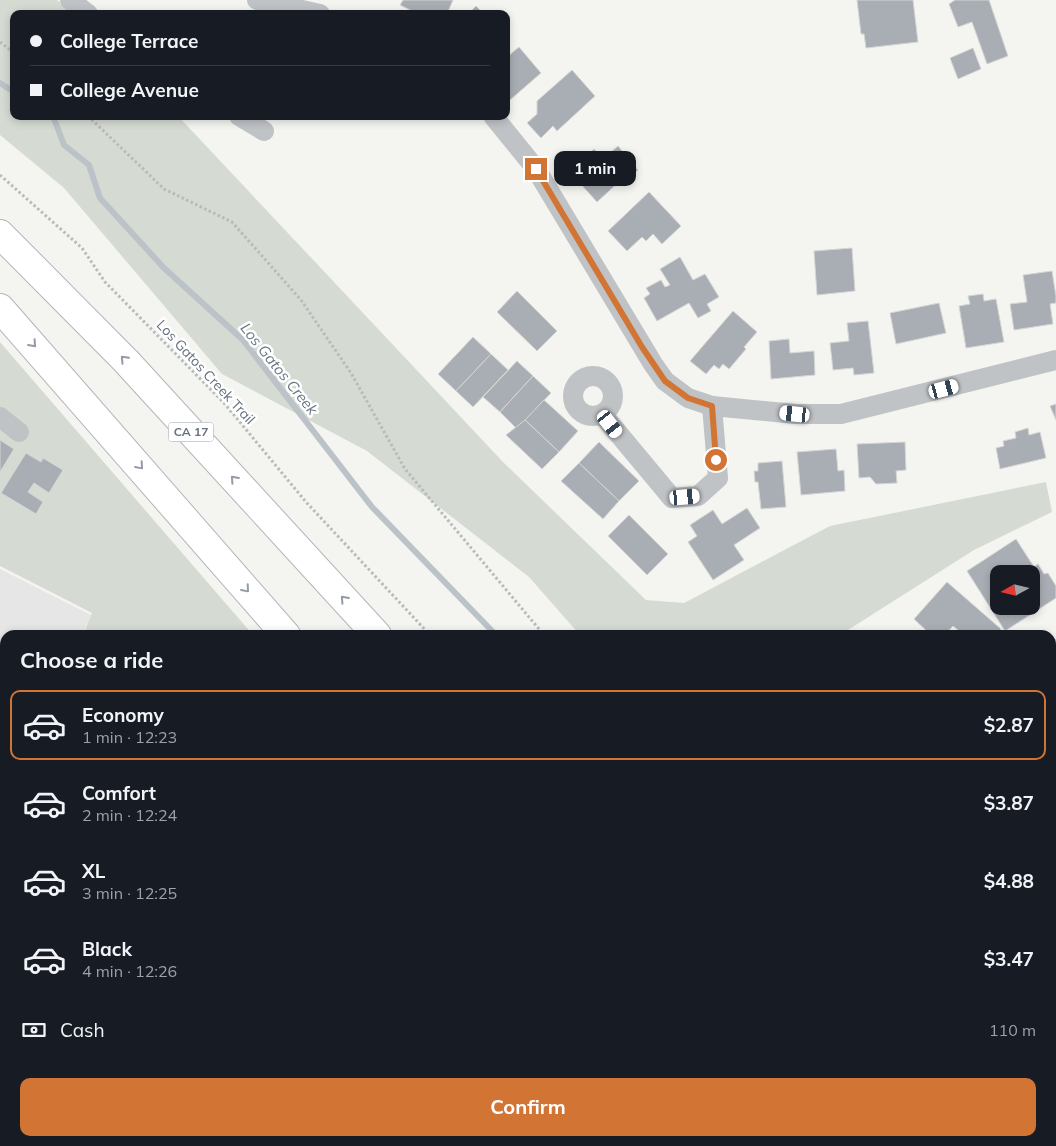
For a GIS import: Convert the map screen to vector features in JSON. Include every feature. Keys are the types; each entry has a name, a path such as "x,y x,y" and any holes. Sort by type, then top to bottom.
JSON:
{"highway":[{"name":"CA 17","path":"0,234 106,340 372,630"},
{"path":"0,308 282,630"}],"street":[{"path":"70,0 83,10"},
{"path":"257,0 302,10"},
{"path":"246,120 264,131"},
{"path":"496,120 536,169 638,340 665,381 688,398 712,406 795,414 841,414 1056,360"},
{"path":"602,414 672,498 698,496 718,478 712,406"},
{"path":"0,418 20,432"}],"path":[{"path":"0,42 10,51"},
{"path":"92,120 164,189 232,222 295,293 351,373 405,469 540,630"},
{"name":"Los Gatos Creek Trail","path":"0,175 82,248 105,282 224,403 306,502 425,630"}],"shaded area":[{"path":"0,0 57,0 71,10 10,10 10,120 182,120 504,463 646,600 684,603 830,526 1046,482 1052,512 974,550 848,630 576,630 529,577 367,451 222,374 64,188 0,135"},
{"path":"0,342 249,630 85,630 92,613 0,566"},
{"path":"0,569 91,615 84,630 0,630"}],"building":[{"path":"403,0 453,0 449,10 410,10 400,5"},
{"path":"857,0 913,0 918,42 866,48 864,34 861,34"},
{"path":"955,0 989,0 1008,56 987,64 972,22 958,27 949,4"},
{"path":"476,6 480,10 472,10"},
{"path":"519,47 541,73 510,100 510,55"},
{"path":"973,48 981,69 958,79 950,58"},
{"path":"572,70 595,96 557,131 553,126 541,138 527,123 537,114 537,101"},
{"path":"618,146 638,170 624,183 621,180 597,202 569,171 594,149 603,159"},
{"path":"649,192 681,226 662,244 653,234 646,241 642,237 627,251 608,231"},
{"path":"852,248 855,291 817,295 814,251"},
{"path":"680,257 693,280 705,274 719,297 707,304 711,311 698,318 689,303 657,321 644,298 650,294 646,288 661,280 665,287 670,285 660,269"},
{"path":"1052,271 1056,296 1056,303 1050,304 1053,324 1014,330 1010,304 1027,302 1023,275"},
{"path":"517,291 557,331 537,351 497,312"},
{"path":"983,294 984,301 996,299 1004,342 966,348 959,306 970,304 968,296"},
{"path":"939,303 946,333 896,344 890,313"},
{"path":"733,311 757,332 729,369 723,364 719,369 714,365 706,374 690,361"},
{"path":"868,321 874,373 854,375 853,368 833,370 830,343 849,341 847,323"},
{"path":"473,337 491,354 456,391 438,374"},
{"path":"789,339 790,353 814,351 815,375 771,379 769,341"},
{"path":"491,354 508,370 473,407 456,391"},
{"path":"517,361 533,376 500,412 483,397"},
{"path":"533,376 551,393 517,429 500,412"},
{"path":"544,400 578,431 559,452 525,420"},
{"path":"1056,404 1056,420 1050,406"},
{"path":"525,420 559,452 542,469 506,435"},
{"path":"1028,428 1029,435 1040,432 1046,458 1000,469 996,448 1004,446 1003,441 1016,438 1015,432"},
{"path":"0,440 14,449 0,472"},
{"path":"599,442 639,481 619,501 579,463"},
{"path":"905,442 906,470 896,471 897,483 876,484 870,477 859,478 857,444"},
{"path":"836,449 838,471 844,470 845,491 801,495 797,452"},
{"path":"26,453 41,462 43,458 63,470 49,493 34,483 28,492 43,502 36,514 1,493"},
{"path":"782,461 786,507 761,509 758,482 755,482 754,471 758,471 758,463"},
{"path":"579,463 619,501 603,519 561,481"},
{"path":"747,508 760,528 734,545 744,560 713,580 688,542 697,536 690,525 713,510 722,524"},
{"path":"629,515 668,554 647,575 608,536"},
{"path":"1016,539 1033,565 990,565 990,607 967,571"},
{"path":"1040,567 1044,574 1048,573 1056,586 1056,598 1040,608"},
{"path":"947,582 1001,629 958,630 953,626 949,630 926,630 914,619"},
{"path":"995,615 1030,615 1004,630"}],"waterway":[{"name":"Los Gatos Creek","path":"0,83 10,89"},
{"name":"Los Gatos Creek","path":"55,120 64,145 89,165 100,198 164,268 243,340 372,507 491,630"}],"route":[{"path":"536,169 642,347 665,381 688,398 712,406 716,460"}]}
